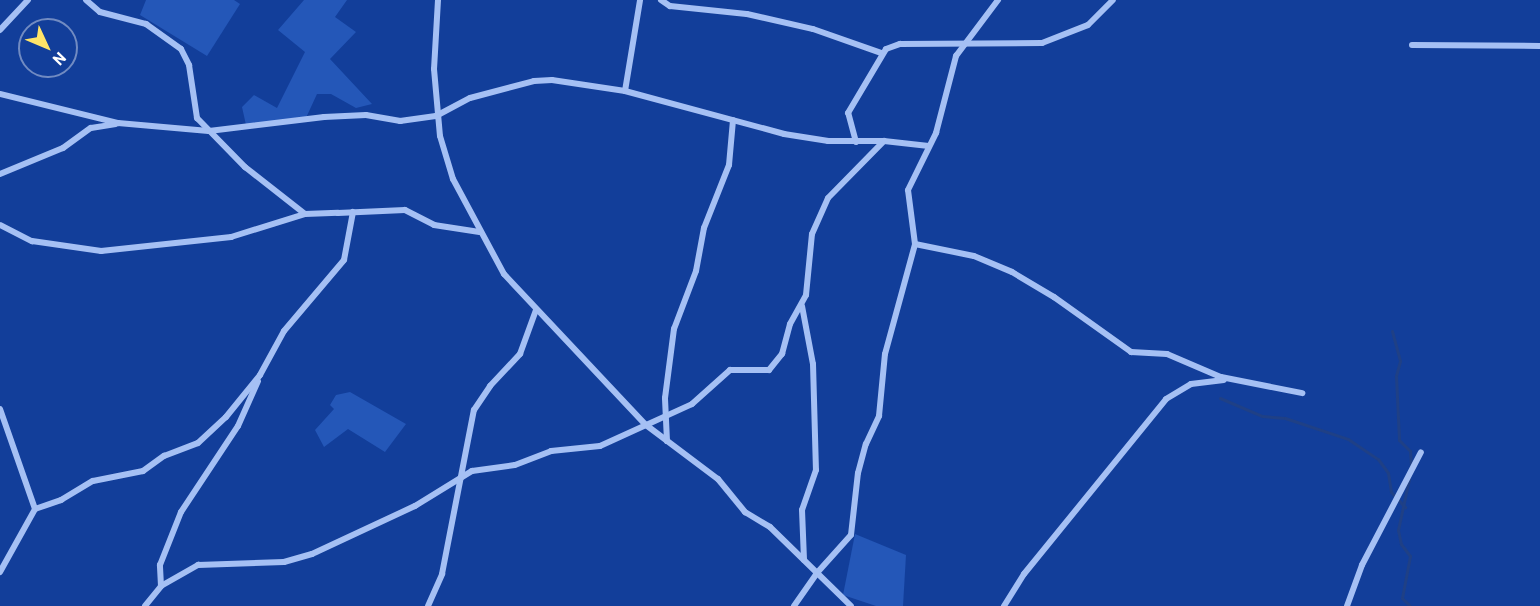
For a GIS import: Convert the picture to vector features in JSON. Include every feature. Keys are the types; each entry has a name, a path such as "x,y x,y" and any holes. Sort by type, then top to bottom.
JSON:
{"street":[{"path":"0,30 28,0"},
{"path":"86,0 100,12 146,24 181,49 189,65 194,110 209,131 305,214"},
{"path":"438,0 434,61 436,116 450,174 479,232 509,281 646,425 714,475 745,512 770,527 851,606"},
{"path":"625,91 640,0"},
{"path":"661,0 670,6 747,14 813,29 881,53"},
{"path":"794,606 816,574 844,545 854,527 858,473 866,444 879,416 885,354 915,244 908,190 929,146 951,69 963,45 998,0"},
{"path":"856,142 848,113 881,53 900,44 1042,43 1088,25 1113,0"},
{"path":"1412,45 1540,46"},
{"path":"0,94 118,123 209,131 324,117 366,115 400,121 436,116 470,98 534,81 552,80 625,91 784,134 856,142 884,141 929,146"},
{"path":"667,441 666,418 674,329 696,271 704,228 729,165 734,120"},
{"path":"0,174 63,148 91,128 118,123"},
{"path":"145,606 161,586 186,570 208,562 284,562 312,554 415,506 462,475 515,465 551,451 600,446 666,418 706,394 730,370 769,369 776,365 790,324 802,306 810,278 812,234 821,207 884,141"},
{"path":"0,225 32,241 101,251 231,237 305,214 405,210 434,225 479,232"},
{"path":"161,586 160,566 181,512 237,426 260,375 284,331 344,260 353,212"},
{"path":"915,244 987,261 1054,297 1131,352 1167,354 1231,380 1302,393"},
{"path":"802,306 813,364 816,470 802,510 804,560"},
{"path":"428,606 442,574 474,410 490,386 520,354 536,310"},
{"path":"0,572 35,509 61,500 93,482 143,471 165,456 198,443 226,417 260,375"},
{"path":"1004,606 1024,574 1166,399 1191,384 1231,380"},
{"path":"0,409 35,509"},
{"path":"1347,606 1362,565 1421,452"}],"shaded area":[{"path":"146,0 234,0 240,4 207,56 140,15"},
{"path":"304,0 347,0 335,17 356,32 330,59 372,104 356,108 331,94 317,94 305,120 246,125 242,107 254,95 277,108 305,52 278,30"},
{"path":"350,392 406,424 385,452 348,429 324,447 315,430 334,409 330,405 336,395"},
{"path":"855,534 906,555 903,606 876,606 843,595"}],"waterway":[{"path":"1392,331 1400,361 1396,376 1399,440 1410,451 1411,467"},
{"path":"1220,398 1262,416 1285,418 1348,439 1378,459 1388,473 1391,492 1405,507"},
{"path":"1409,479 1398,530 1401,544 1410,556 1402,598 1410,606"}]}
